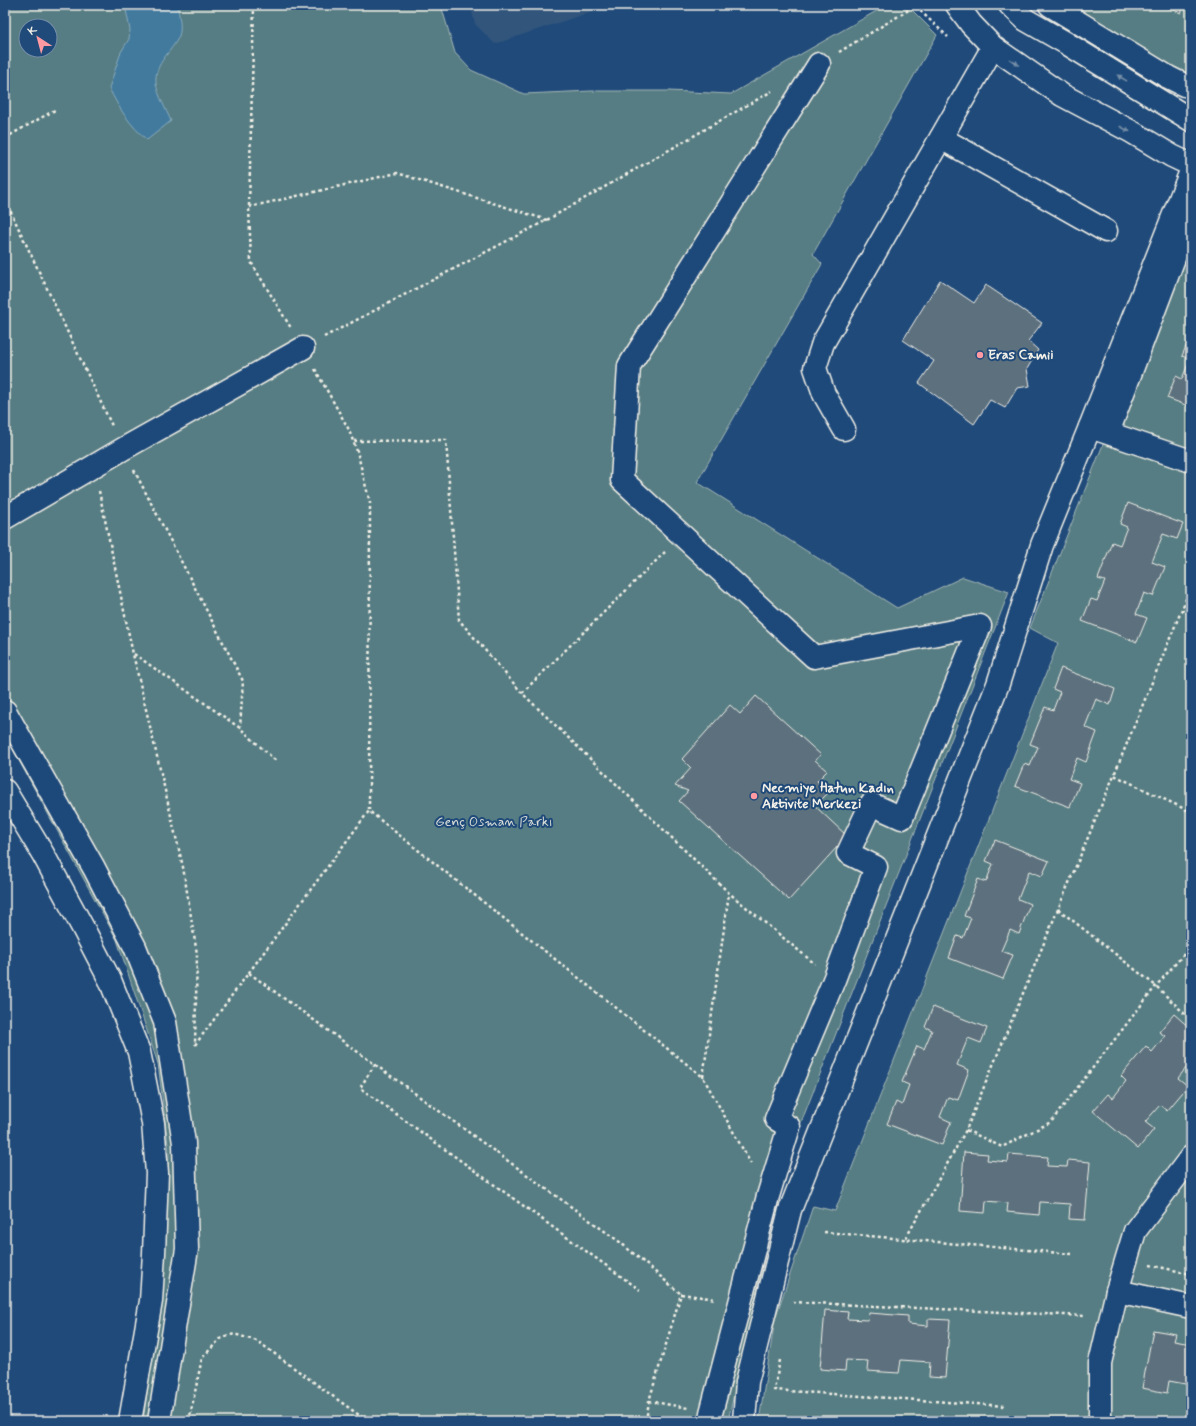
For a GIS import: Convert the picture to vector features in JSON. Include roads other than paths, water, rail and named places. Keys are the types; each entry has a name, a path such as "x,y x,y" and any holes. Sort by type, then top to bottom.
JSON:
{"street":[{"path":"957,5 971,24 993,48 1062,95 1191,165"},
{"path":"1010,5 1026,20 1191,120"},
{"path":"1050,5 1174,80 1184,85 1191,86"},
{"path":"844,429 824,394 815,368 823,343 993,48"},
{"path":"711,1417 768,1196 789,1128 776,1119 834,980 876,867 848,853 871,804 902,818 980,626 814,658 622,480 629,366 819,64"},
{"path":"941,138 1106,231"},
{"path":"744,1421 747,1382 790,1210 998,684 1042,545 1191,171"},
{"path":"1112,422 1191,213"},
{"path":"5,518 303,348"},
{"path":"1090,427 1191,461"},
{"path":"5,712 98,874 135,947 165,1022 184,1144 187,1249 159,1421"},
{"path":"5,791 43,854 110,980 139,1052 153,1123 157,1173 151,1301 130,1421"},
{"path":"1100,1421 1100,1363 1117,1291 1135,1231 1191,1157"},
{"path":"1117,1291 1191,1307"}],"place":[{"name":"Eras Camii","path":"980,355"},
{"name":"Necmiye Hatun Kadın Aktivite Merkezi","path":"754,796"}],"park label":[{"name":"Genç Osman Parkı","path":"494,822"}]}
